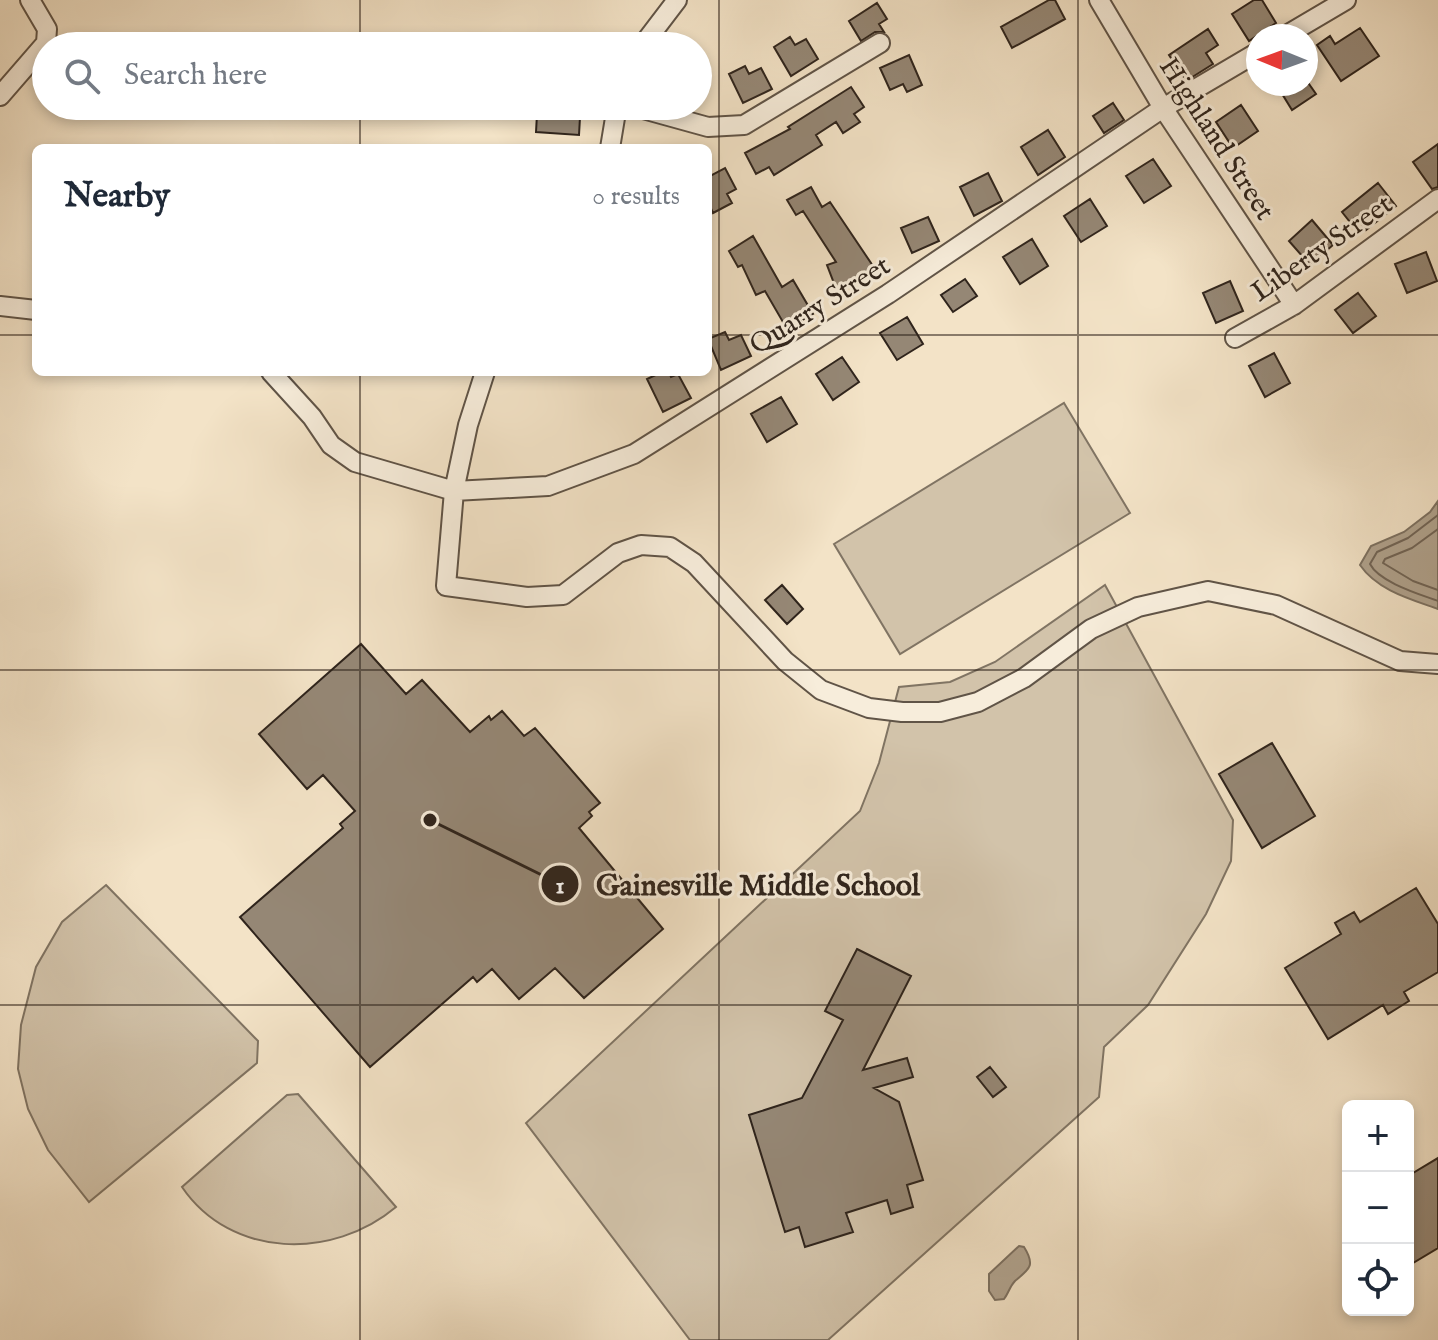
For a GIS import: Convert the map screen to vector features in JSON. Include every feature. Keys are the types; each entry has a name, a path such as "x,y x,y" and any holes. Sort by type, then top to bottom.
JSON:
{"street":[{"path":"30,0 47,32"},
{"path":"653,32 677,0"},
{"name":"Highland Street","path":"1099,0 1163,108 1294,305"},
{"path":"1305,24 1346,0"},
{"path":"683,120 708,127 744,125 880,43"},
{"path":"0,96 32,59"},
{"name":"Quarry Street","path":"275,376 312,417 331,445 355,462 454,491 548,486 634,454 888,294 1163,108 1246,59"},
{"path":"611,144 615,120"},
{"name":"Liberty Street","path":"1235,338 1294,305 1438,199"},
{"path":"0,306 32,310"},
{"path":"484,376 468,425 454,491 446,586 527,597 563,595 618,553 641,545 670,547 694,563 785,661 821,690 869,708 902,712 940,712 978,702 1024,678 1091,629 1138,607 1208,591 1276,605 1400,661 1438,664"}],"shaded area":[{"path":"1064,403 1130,513 900,654 834,544"},
{"path":"1105,585 1233,820 1231,861 1206,914 1148,1005 1104,1047 1099,1097 828,1340 690,1340 526,1123 860,811 879,763 899,687 950,682 995,662"},
{"path":"106,885 258,1041 257,1063 89,1202 48,1150 28,1109 18,1069 21,1025 36,967 62,922"},
{"path":"298,1094 396,1207 371,1224 343,1236 314,1243 284,1244 255,1239 227,1228 203,1211 182,1187 287,1095"}],"water":[{"path":"1438,501 1438,609 1385,587 1360,565 1371,546 1404,532 1430,512"},
{"path":"1019,1246 1028,1253 1029,1267 1013,1283 1004,1299 995,1300 989,1291 989,1274"}],"building":[{"path":"1049,0 1055,0 1065,19 1012,48 1001,27"},
{"path":"1254,0 1262,0 1276,23 1246,24 1246,36 1232,14"},
{"path":"877,3 887,19 879,24 884,32 875,32 861,41 849,21"},
{"path":"1360,28 1379,56 1341,81 1318,46 1330,36 1335,44"},
{"path":"1208,29 1218,45 1206,53 1213,64 1186,81 1169,55"},
{"path":"790,37 795,45 806,39 818,59 791,76 774,47"},
{"path":"909,55 922,85 907,92 903,84 890,90 880,68"},
{"path":"745,66 749,74 761,68 772,89 743,103 729,74"},
{"path":"851,87 864,107 854,114 860,122 843,133 836,122 816,135 822,145 774,175 769,167 756,174 745,153 790,129 788,127"},
{"path":"1283,96 1313,96 1292,110"},
{"path":"1113,103 1124,120 1104,133 1093,116"},
{"path":"1241,105 1258,131 1233,148 1216,122"},
{"path":"537,120 580,120 579,135 536,132"},
{"path":"1048,130 1065,157 1038,175 1021,147"},
{"path":"1438,144 1438,187 1432,189 1413,162"},
{"path":"1153,159 1171,186 1144,203 1126,176"},
{"path":"725,168 736,189 727,194 732,203 713,213 712,211 712,175"},
{"path":"988,173 1002,201 974,216 960,187"},
{"path":"1378,183 1396,206 1366,230 1356,217 1350,222 1342,212"},
{"path":"811,187 822,207 830,202 875,269 837,291 827,265 836,262 803,211 796,215 787,200"},
{"path":"1090,199 1107,226 1081,242 1064,216"},
{"path":"928,217 939,241 912,253 901,228"},
{"path":"1312,220 1333,245 1310,265 1289,241"},
{"path":"753,236 782,287 793,280 813,314 787,329 765,291 756,295 742,265 738,267 729,251"},
{"path":"1032,239 1048,266 1020,284 1003,257"},
{"path":"1426,252 1437,281 1407,293 1395,264"},
{"path":"965,279 977,296 953,312 941,295"},
{"path":"1230,281 1243,311 1216,323 1203,293"},
{"path":"1358,293 1376,316 1353,333 1335,310"},
{"path":"907,317 923,344 897,360 880,333"},
{"path":"725,332 729,340 741,335 751,356 721,370 712,349 712,337"},
{"path":"1274,353 1290,383 1265,397 1249,366"},
{"path":"842,357 859,382 833,400 816,374"},
{"path":"679,376 691,398 663,412 647,379"},
{"path":"781,397 797,424 767,442 751,414"},
{"path":"782,585 803,609 787,624 765,600"},
{"path":"361,644 406,694 422,680 470,732 489,716 491,720 502,711 524,736 535,728 600,803 589,812 592,816 579,828 663,929 584,998 555,968 519,999 492,969 477,982 473,977 370,1067 240,917 343,828 340,824 355,811 323,775 307,789 259,734"},
{"path":"1272,743 1315,816 1262,848 1219,774"},
{"path":"1416,888 1438,924 1438,972 1404,992 1409,1001 1388,1014 1383,1005 1328,1039 1285,968 1341,934 1335,923 1354,912 1360,922"},
{"path":"857,949 911,976 863,1070 907,1058 913,1077 874,1088 899,1102 923,1180 907,1185 913,1207 891,1214 887,1200 846,1213 853,1232 805,1247 799,1227 785,1232 749,1115 802,1098 843,1020 825,1011"},
{"path":"990,1067 1006,1087 993,1097 977,1077"},
{"path":"1438,1158 1438,1248 1414,1262 1414,1244 1414,1172"}],"place":[{"name":"Gainesville Middle School","path":"430,820"}]}
